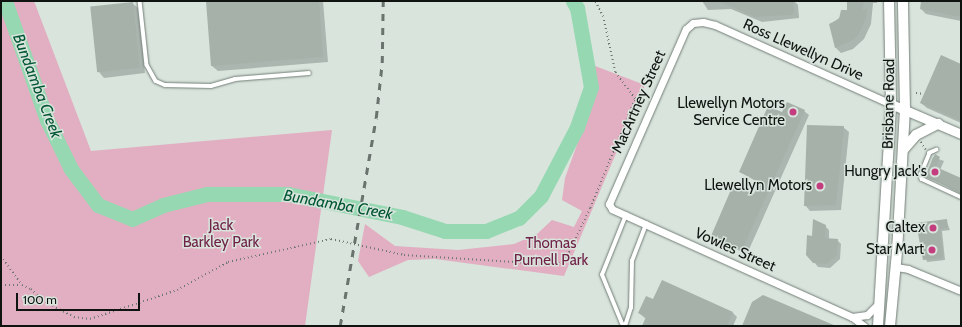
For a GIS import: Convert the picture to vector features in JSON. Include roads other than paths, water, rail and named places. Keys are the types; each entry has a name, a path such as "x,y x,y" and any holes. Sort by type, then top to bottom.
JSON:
{"main road":[{"name":"Brisbane Road","path":"878,326 881,302 891,104 889,1"},
{"name":"Brisbane Road","path":"890,326 896,267 905,109 903,1"},
{"path":"891,104 961,134"},
{"path":"903,150 916,135 938,124"}],"street":[{"name":"Ross Llewellyn Drive","path":"703,22 891,104"},
{"name":"MacArtney Street","path":"609,204 686,29 693,23 703,22"},
{"name":"Vowles Street","path":"609,204 612,209 852,317 864,326"},
{"path":"896,267 908,269 961,291"},
{"path":"852,317 867,315 881,302"}],"lane":[{"path":"140,1 147,66 156,81 165,86 211,86 235,79 310,73"},
{"path":"937,150 930,155 921,175 922,179 961,197"},
{"path":"624,326 602,275 626,215"},
{"path":"624,326 631,308 632,261 646,224"}],"waterway":[{"name":"Bundamba Creek","path":"5,1 47,120 71,169 98,205 132,219 163,205 207,194 288,194 402,217 445,231 486,231 519,218 541,196 577,127 591,87 577,8 573,1"}],"railway":[{"path":"340,326 376,118 382,63 383,1"}],"place":[{"name":"Llewellyn Motors Service Centre","path":"793,112"},
{"name":"Hungry Jack's","path":"935,172"},
{"name":"Llewellyn Motors","path":"820,186"},
{"name":"Caltex","path":"933,228"},
{"name":"Star Mart","path":"932,250"}],"park label":[{"name":"Jack Barkley Park","path":"221,234"},
{"name":"Thomas Purnell Park","path":"551,252"}]}
